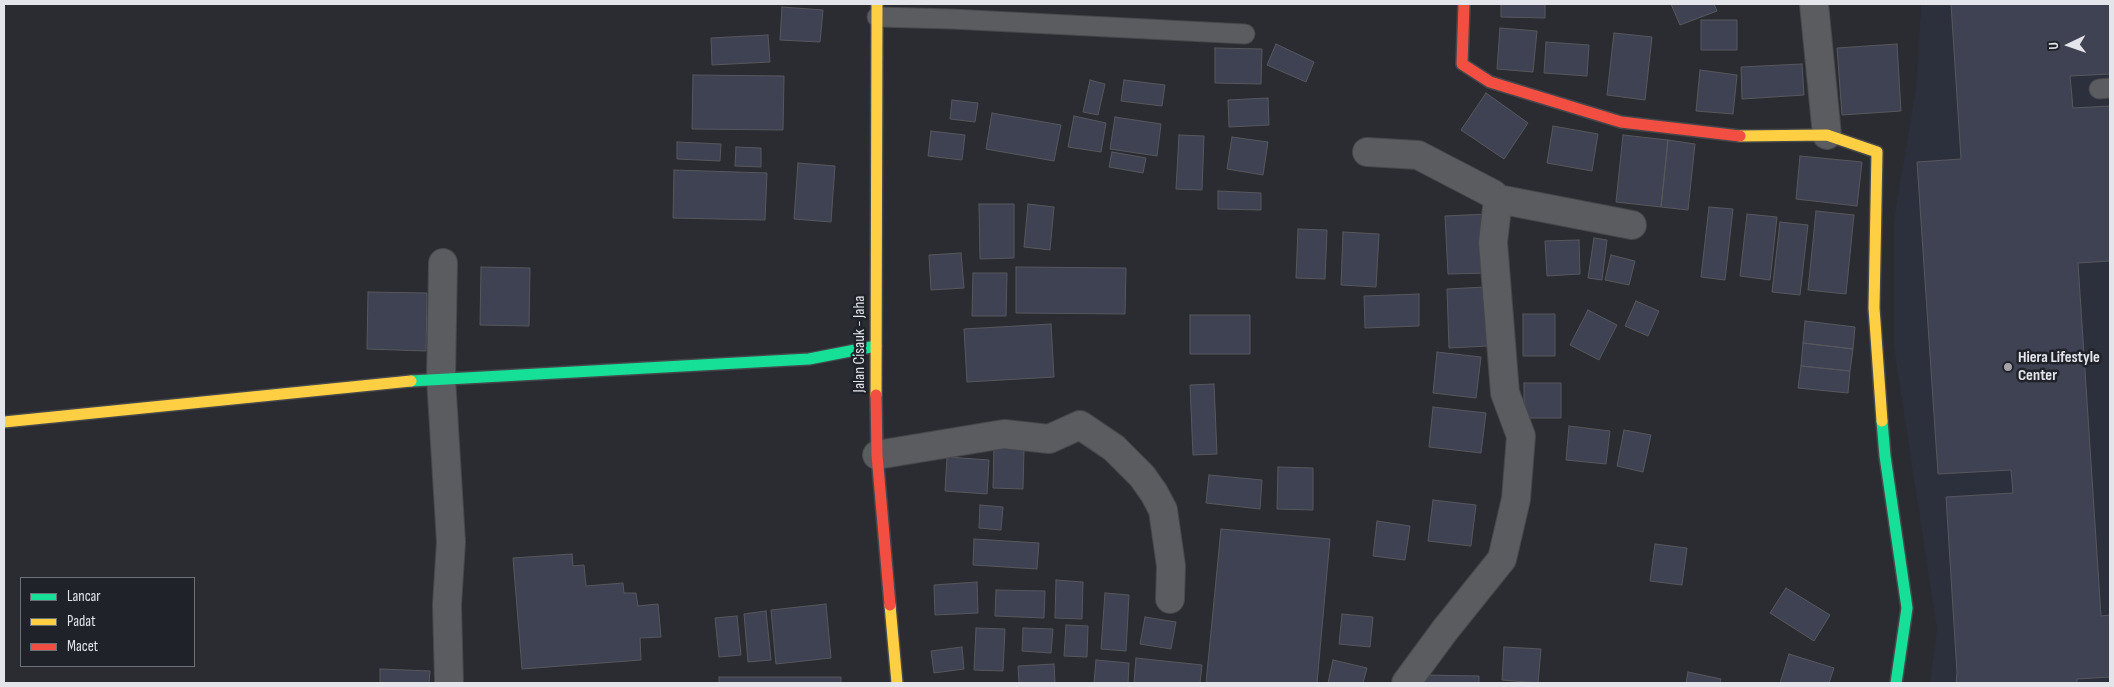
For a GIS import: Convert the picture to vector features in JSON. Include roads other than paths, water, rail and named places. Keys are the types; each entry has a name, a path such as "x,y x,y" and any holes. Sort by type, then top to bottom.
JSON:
{"street":[{"path":"1464,4 1462,64 1490,82 1621,122 1736,136 1827,135 1878,152 1874,308 1885,456 1907,608 1896,683"},
{"path":"1814,4 1827,135"},
{"name":"Jalan Cisauk - Jaha","path":"877,11 877,455 897,683"},
{"path":"1368,152 1418,155 1493,194 1498,199 1632,225"},
{"path":"1406,683 1445,630 1502,559 1516,499 1522,436 1504,393 1493,242 1498,199"},
{"path":"443,263 441,378 451,542 447,605 449,683"},
{"path":"4,422 441,378 810,359 876,346"},
{"path":"877,455 1004,434 1049,439 1080,425 1114,448 1142,476 1163,510 1171,566 1170,599"}],"lane":[{"path":"877,11 952,19 1245,34"}],"place":[{"name":"Hiera Lifestyle Center","path":"2008,367"}]}
